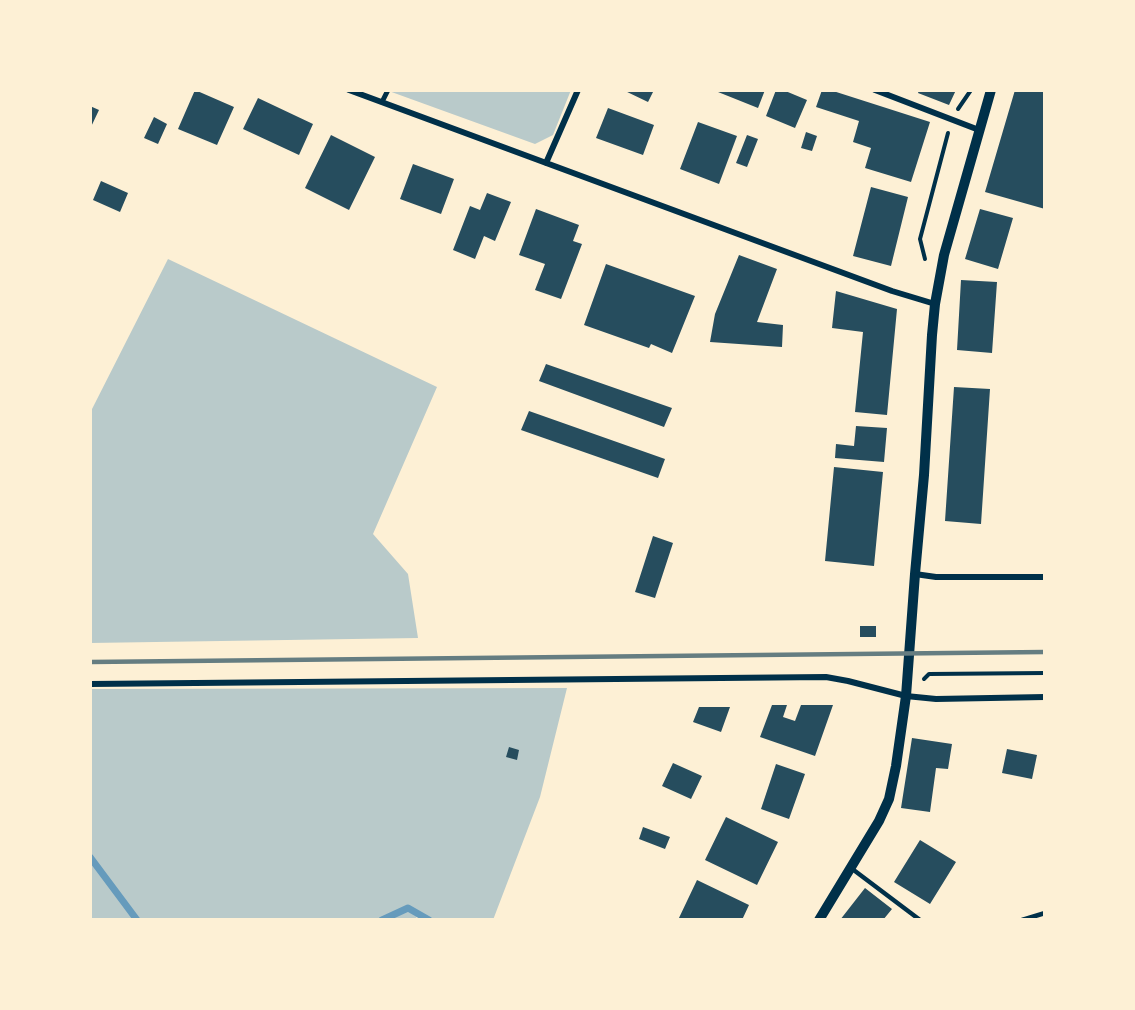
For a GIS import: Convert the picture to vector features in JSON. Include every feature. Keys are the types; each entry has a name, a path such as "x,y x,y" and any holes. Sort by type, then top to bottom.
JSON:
{"street":[{"path":"349,90 882,287 935,304"},
{"path":"382,102 388,90"},
{"path":"546,163 578,90"},
{"path":"875,90 979,130"},
{"path":"819,920 890,799 906,696 935,304 944,255 992,90"},
{"path":"915,574 949,577 1045,577"},
{"path":"90,684 826,677 906,696 936,699 1045,697"}],"lane":[{"path":"851,868 920,920"},
{"path":"1022,920 1045,913"}],"path":[{"path":"926,261 921,239 951,120 971,90"},
{"path":"906,696 929,674 1045,673"}],"shaded area":[{"path":"386,90 571,90 553,135 535,144"},
{"path":"168,259 437,387 373,534 408,574 418,638 90,643 90,413"},
{"path":"567,688 540,797 493,920 420,920 417,917 414,920 90,920 90,689"}],"building":[{"path":"195,90 234,107 217,145 178,129"},
{"path":"623,90 654,90 648,102"},
{"path":"713,90 765,90 758,108"},
{"path":"776,90 783,90 807,100 795,128 766,116"},
{"path":"822,90 830,90 930,122 911,182 865,168 871,148 853,142 859,121 816,107"},
{"path":"919,90 956,90 949,105 918,93"},
{"path":"1015,90 1045,90 1045,209 985,192"},
{"path":"258,98 313,124 299,155 243,129"},
{"path":"90,106 99,110 90,129"},
{"path":"608,108 654,125 643,155 596,138"},
{"path":"154,117 167,124 158,144 144,138"},
{"path":"698,122 737,136 719,184 680,169"},
{"path":"806,132 817,136 812,151 801,148"},
{"path":"331,135 375,157 349,210 305,188"},
{"path":"747,135 758,139 747,167 736,163"},
{"path":"413,164 454,179 441,214 400,199"},
{"path":"101,181 128,193 120,212 93,200"},
{"path":"871,187 908,197 891,266 853,256"},
{"path":"487,193 511,202 495,241 484,236 475,259 453,250 470,206 480,210"},
{"path":"536,209 579,225 573,241 582,244 561,299 535,290 545,264 519,255"},
{"path":"980,209 1013,218 998,269 965,259"},
{"path":"739,255 777,269 757,322 783,325 782,347 710,342 715,314"},
{"path":"606,264 695,296 672,353 651,344 649,348 584,325"},
{"path":"961,280 997,282 992,353 957,350"},
{"path":"836,291 897,309 887,415 855,412 863,332 832,328"},
{"path":"546,364 672,408 664,427 539,381"},
{"path":"954,387 990,389 981,524 945,521"},
{"path":"529,411 665,459 658,478 521,430"},
{"path":"856,426 887,428 884,462 835,458 836,444 854,446"},
{"path":"834,467 883,472 874,566 825,561"},
{"path":"653,536 673,543 655,598 635,592"},
{"path":"860,626 876,626 876,637 860,637"},
{"path":"772,705 787,705 783,717 795,721 801,705 833,705 815,756 760,737"},
{"path":"699,707 730,707 721,732 693,722"},
{"path":"912,738 952,744 948,769 936,768 930,812 901,808"},
{"path":"509,747 519,750 517,760 506,757"},
{"path":"1007,749 1037,755 1032,779 1002,773"},
{"path":"673,763 702,776 691,799 662,786"},
{"path":"776,764 805,774 789,819 761,809"},
{"path":"726,817 778,842 757,885 705,860"},
{"path":"643,827 670,837 665,849 639,839"},
{"path":"920,840 956,862 930,904 894,882"},
{"path":"697,880 749,905 742,920 678,920"},
{"path":"865,888 892,909 883,920 840,920"}],"waterway":[{"path":"90,857 137,920"},
{"path":"382,920 408,908 429,920"}],"railway":[{"path":"90,662 1045,652"}]}
